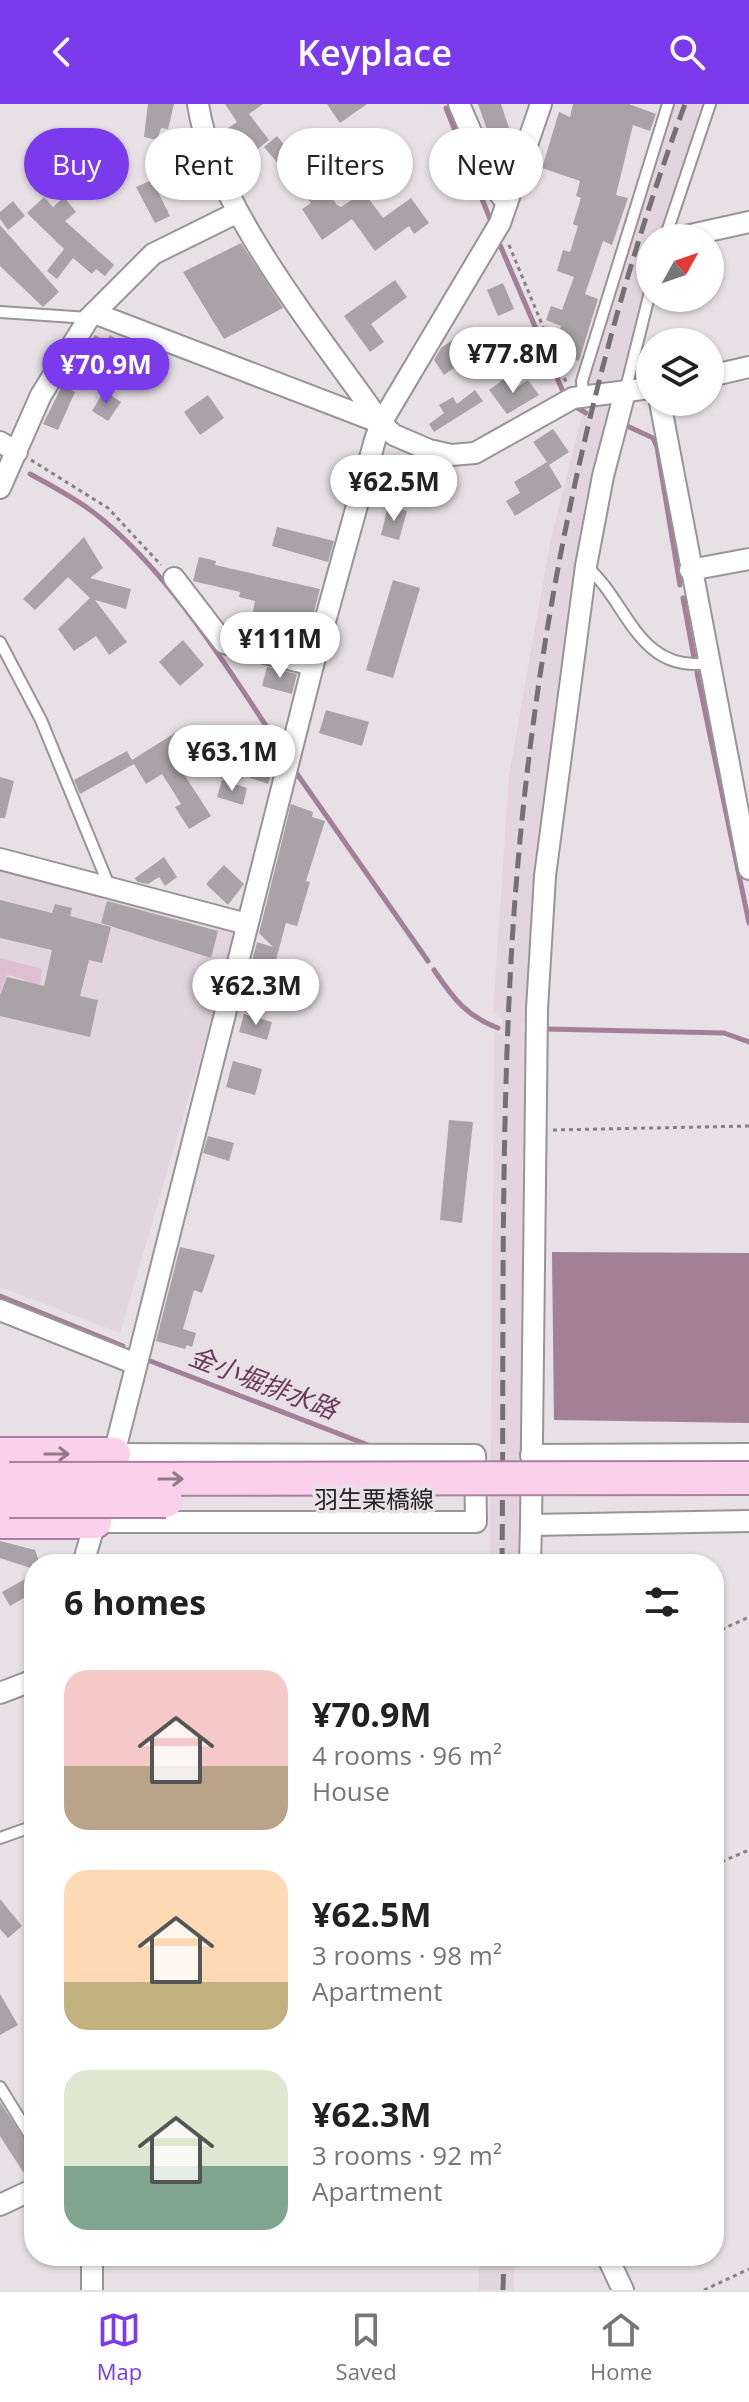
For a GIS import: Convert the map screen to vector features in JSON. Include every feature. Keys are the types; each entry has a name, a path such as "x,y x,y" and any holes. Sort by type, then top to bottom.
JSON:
{"main road":[{"path":"3,1489 114,1454"},
{"name":"羽生栗橋線","path":"3,1489 749,1478"},
{"path":"3,1489 95,1522"},
{"name":"羽生栗橋線","path":"3,1489 749,1498"}],"street":[{"path":"198,104 200,121 236,213 381,423 394,435 429,450 451,455 475,453 578,397 636,390"},
{"path":"459,104 495,188 507,203"},
{"path":"86,1554 114,1454 313,665 381,423 500,223 541,104"},
{"path":"0,488 8,447 92,315 153,254 236,213"},
{"path":"724,228 749,222"},
{"path":"92,315 381,423"},
{"path":"724,373 749,367"},
{"path":"530,1554 537,1009 545,876 586,566 603,476 625,392"},
{"path":"662,416 707,663 749,869"},
{"path":"690,570 749,559"},
{"path":"174,578 224,643 313,665"},
{"path":"0,859 247,924"},
{"path":"0,1310 136,1364"},
{"path":"95,1522 476,1522 475,1455 114,1454"},
{"path":"531,1455 749,1454"},
{"path":"531,1525 749,1521"},
{"path":"0,1693 24,1684"},
{"path":"0,2205 24,2194"},
{"path":"92,2266 92,2290"},
{"path":"612,2266 623,2290"}],"lane":[{"path":"578,397 668,104"},
{"path":"671,224 710,104"},
{"path":"0,312 92,315"},
{"path":"625,392 645,312"},
{"path":"586,566 645,643 689,665 707,663"},
{"path":"0,642 41,720 110,888"},
{"path":"0,1838 24,1830"},
{"path":"0,2087 24,2126"}],"path":[{"path":"500,223 578,397"},
{"path":"8,447 108,508 174,578"},
{"path":"537,1130 749,1126"},
{"path":"724,1628 749,1617"},
{"path":"724,1861 749,1850"},
{"path":"704,2290 749,2269"}],"shaded area":[{"path":"675,104 704,104 665,224 637,224"},
{"path":"636,227 636,312 639,312 619,385 590,386 588,378"},
{"path":"611,402 616,406 530,1022 523,1023 523,1032 531,1034 524,1554 490,1554 494,1031 502,1033 502,1019 493,1012 509,775 550,543 582,415 587,417 588,410 579,405"},
{"path":"0,866 238,930 120,1333 0,1287"},
{"path":"0,958 42,969 39,993 25,989 24,979 7,975 0,992"},
{"path":"552,1252 749,1253 749,1423 554,1420"},
{"path":"479,2266 514,2266 514,2290 479,2290"}],"building":[{"path":"148,104 174,104 168,128 145,128"},
{"path":"225,104 263,104 249,114 260,128 228,128 237,122"},
{"path":"327,104 367,104 340,123"},
{"path":"478,104 501,104 509,128 486,128"},
{"path":"573,104 629,104 656,114 650,131 633,125 616,195 628,198 612,245 603,241 585,294 598,299 579,361 563,356 565,350 556,341 561,326 546,320 551,306 562,310 574,277 557,271 563,250 570,252 578,226 573,224 581,198 576,196 580,181 543,168 559,112 570,117"},
{"path":"261,130 269,140 261,146"},
{"path":"277,136 277,162 264,147"},
{"path":"145,183 145,200 162,200 170,216 155,223 136,187"},
{"path":"41,200 47,200 53,207 61,200 66,200 76,212 65,221 114,265 105,276 96,269 92,274 73,258 57,279 47,271 64,249 27,213"},
{"path":"308,200 333,200 341,207 352,200 370,200 383,218 412,200 429,223 414,234 409,226 375,251 352,219 322,240 302,209 311,203"},
{"path":"13,201 25,216 8,230 0,219 0,212"},
{"path":"0,225 59,292 43,307 0,266"},
{"path":"241,243 283,308 224,339 183,272"},
{"path":"395,280 407,297 371,324 384,342 370,352 344,316"},
{"path":"503,283 514,309 498,316 487,290"},
{"path":"95,335 106,341 110,335 132,350 117,372 84,351"},
{"path":"454,339 468,358 444,375 434,360 441,348"},
{"path":"504,379 513,390 528,380 539,395 507,414 489,390"},
{"path":"62,386 75,392 58,430 43,424"},
{"path":"475,390 483,401 434,432 429,424 444,413 439,405 453,397 457,404"},
{"path":"104,391 121,402 108,421 92,411"},
{"path":"208,395 224,418 200,435 184,412"},
{"path":"553,429 569,452 549,465 562,487 515,516 506,501 520,493 514,482 547,462 533,442"},
{"path":"388,506 407,511 399,540 381,535"},
{"path":"277,527 334,541 328,562 272,546"},
{"path":"84,537 103,568 90,578 131,589 126,609 95,600 127,642 109,655 96,636 74,651 58,629 90,598 68,577 35,610 23,599"},
{"path":"199,557 216,561 215,565 320,589 304,649 284,644 286,637 250,628 255,601 239,597 240,592 193,581"},
{"path":"393,580 420,588 393,678 366,670"},
{"path":"183,640 204,665 180,686 159,662"},
{"path":"267,667 297,674 292,694 262,686"},
{"path":"326,710 369,722 362,746 319,733"},
{"path":"175,733 193,759 180,768 211,816 189,829 175,807 181,804 162,774 146,784 134,764 80,794 74,780 127,751 132,760"},
{"path":"246,756 274,766 268,784 240,774"},
{"path":"0,777 14,781 5,818 0,818"},
{"path":"222,780 247,788 243,805 217,797"},
{"path":"291,804 313,812 312,817 325,821 306,881 310,882 297,926 286,923 274,967 252,961 257,942 273,947 259,933"},
{"path":"164,857 177,877 165,886 159,877 148,884 137,882 135,878"},
{"path":"224,865 244,884 228,905 206,884"},
{"path":"0,900 52,913 55,904 72,908 70,916 111,927 102,963 89,960 80,996 98,1000 90,1037 0,1016 0,995 7,977 44,986 52,950 0,938"},
{"path":"107,901 218,931 211,958 101,923"},
{"path":"244,1014 272,1022 267,1040 239,1032"},
{"path":"233,1061 262,1069 255,1095 226,1087"},
{"path":"449,1120 473,1122 462,1223 440,1220"},
{"path":"208,1136 234,1143 229,1161 203,1153"},
{"path":"180,1247 215,1255 202,1293 194,1290 183,1329 196,1333 192,1347 187,1345 185,1349 156,1341"},
{"path":"0,1541 35,1550 36,1554 24,1554 24,1566 0,1558"},
{"path":"24,1580 24,1598 10,1606 2,1592"},
{"path":"0,1899 22,1926 8,1938 0,1929"},
{"path":"0,1994 18,2025 0,2035"},
{"path":"0,2102 24,2139 24,2173 0,2136"}],"waterway":[{"path":"446,108 490,219"},
{"path":"500,245 564,394"},
{"path":"576,407 586,413"},
{"path":"625,425 653,438 657,447 680,585"},
{"path":"30,474 93,512 147,562 196,623 282,750"},
{"path":"683,598 694,658"},
{"path":"697,673 749,923"},
{"path":"295,771 428,961"},
{"path":"434,970 461,1005 477,1018 498,1028"},
{"path":"547,1029 724,1033 749,1042"},
{"name":"金小堀排水路","path":"0,1296 123,1346"},
{"name":"金小堀排水路","path":"145,1359 368,1445"}],"railway":[{"path":"502,1554 508,1036 519,852 531,743 546,634 590,419 617,313 685,104"},
{"path":"503,2290 504,2266"}]}
